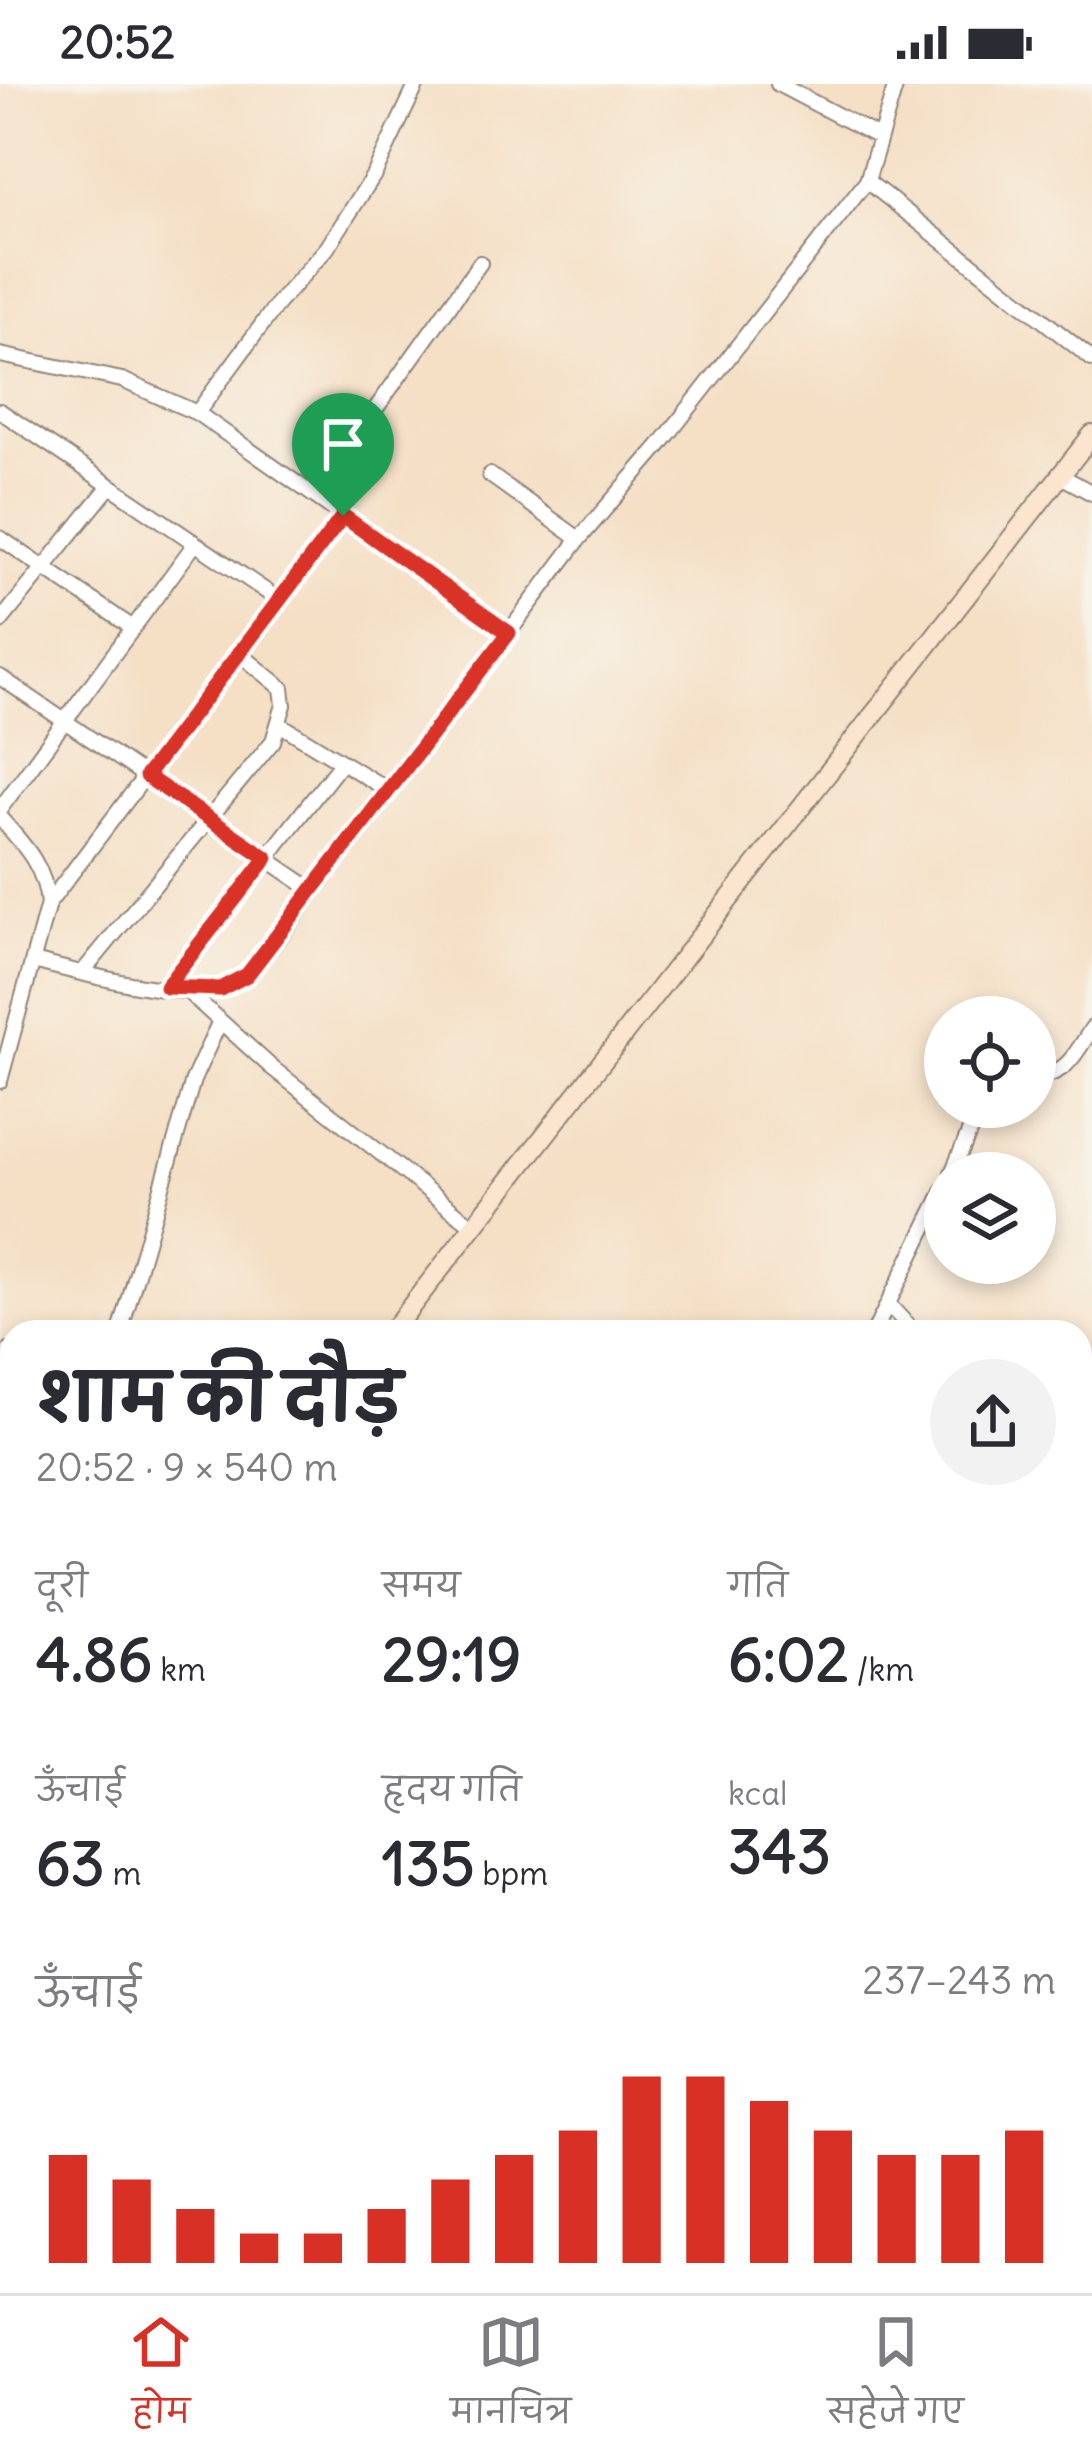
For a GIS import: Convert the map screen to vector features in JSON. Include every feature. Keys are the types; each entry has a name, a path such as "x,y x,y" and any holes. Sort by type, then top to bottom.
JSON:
{"street":[{"path":"196,413 278,303 327,248 375,173 417,84"},
{"path":"778,84 879,137"},
{"path":"33,961 185,989 220,989 247,975 579,539 660,445 867,181 896,84"},
{"path":"867,181 1092,359"},
{"path":"314,495 480,262"},
{"path":"0,355 122,380 196,413 509,633"},
{"path":"0,411 279,600"},
{"path":"400,1320 1092,435"},
{"path":"490,475 579,539"},
{"path":"1061,476 1092,493"},
{"path":"0,622 109,488"},
{"path":"48,904 343,516"},
{"path":"0,538 133,628"},
{"path":"0,1081 48,904 46,880 33,855 0,813 194,545"},
{"path":"82,973 273,741 281,725 282,688 239,653"},
{"path":"0,677 314,891"},
{"path":"281,725 388,790"},
{"path":"166,987 342,762"},
{"path":"185,989 271,1067 473,1226"},
{"path":"123,1320 193,1080 220,1021"},
{"path":"1056,1073 1073,1060 1092,1028"},
{"path":"880,1320 924,1231"},
{"path":"888,1304 903,1320"}],"route":[{"path":"343,516 509,633 247,975 220,989 166,987 267,858 146,776 343,516"}]}
